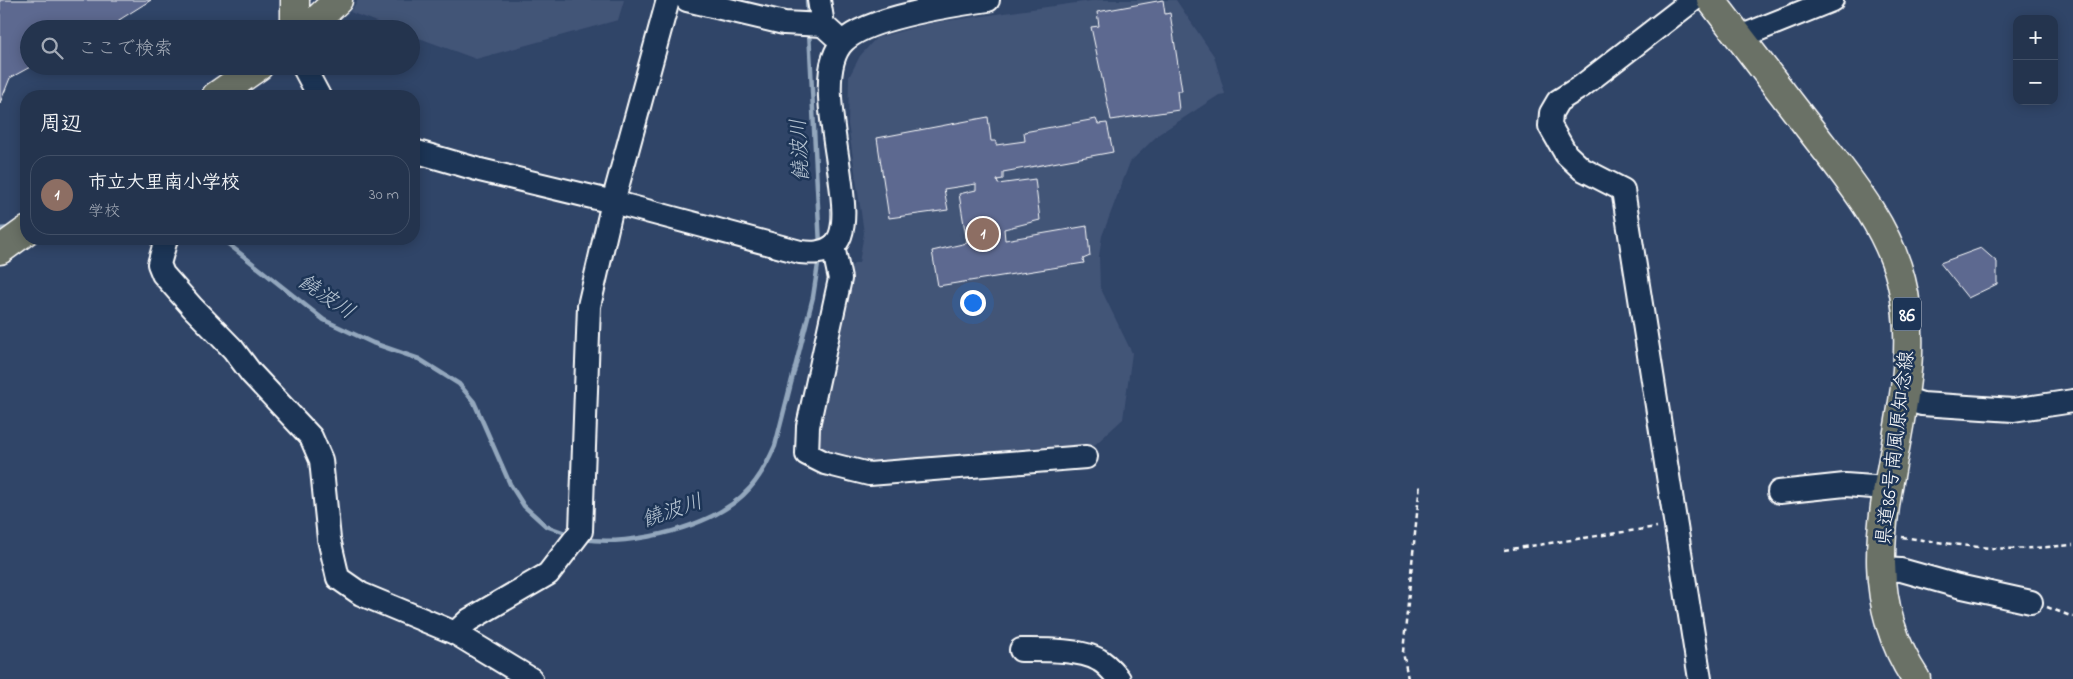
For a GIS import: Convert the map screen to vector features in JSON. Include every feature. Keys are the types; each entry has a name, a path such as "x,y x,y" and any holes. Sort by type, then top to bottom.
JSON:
{"main road":[{"path":"295,0 295,20"},
{"path":"317,20 338,0"},
{"name":"県道86号南風原知念線","path":"1711,0 1851,183 1887,240 1901,279 1908,321 1908,359 1881,532 1880,569 1885,607 1902,655 1916,679"},
{"path":"225,90 246,75"},
{"path":"0,250 20,235"}],"street":[{"path":"455,634 469,620 548,574 581,531 589,306 613,202 668,0"},
{"path":"687,0 784,23 818,24 843,42"},
{"path":"818,24 819,0"},
{"path":"420,152 480,170 613,202 800,252 815,254 833,246 839,238 843,225 842,197 830,87 832,61 843,42 854,33 875,23 954,5 988,0"},
{"path":"1694,0 1582,86 1558,102 1551,113 1550,126 1566,154 1582,170 1623,190 1700,679"},
{"path":"1740,37 1832,0"},
{"path":"308,75 316,90"},
{"path":"164,245 159,264 163,274 311,437 317,448 321,460 328,539 338,578 361,594 455,634 531,679"},
{"path":"833,246 840,279 808,426 807,454 825,464 869,474 1086,457"},
{"path":"1903,398 1922,404 2013,410 2073,401"},
{"path":"1779,492 1845,485 1887,488"},
{"path":"1880,569 1901,570 1958,586 2031,602"},
{"path":"1021,650 1056,650 1098,659 1108,666 1119,679"}],"path":[{"path":"1408,679 1403,652 1420,484"},
{"path":"1504,550 1675,524"},
{"path":"1881,532 1951,544 1992,548 2073,545"},
{"path":"2031,602 2073,617"}],"shaded area":[{"path":"358,0 624,0 618,20 476,59 420,38 420,20 371,20 350,12"},
{"path":"1098,0 1176,0 1214,56 1225,94 1219,95 1159,134 1130,162 1102,236 1099,256 1100,287 1132,353 1123,419 1088,451 868,468 823,457 812,437 844,273 855,263 859,263 864,233 848,124 849,77 860,56 876,38 931,23"}],"building":[{"path":"0,0 151,0 119,20 20,20 20,73 10,78 0,103"},
{"path":"1163,0 1165,14 1170,13 1182,91 1177,91 1179,110 1111,120 1091,27 1099,26 1097,12"},
{"path":"988,117 991,141 996,141 996,145 1025,141 1024,132 1096,119 1098,124 1107,123 1113,152 1003,172 1003,179 997,180 998,184 1035,179 1040,220 1004,229 1005,240 1087,226 1090,256 1083,259 1084,263 938,286 932,251 967,243 959,194 976,190 976,184 944,189 948,210 889,218 877,138"},
{"path":"1981,248 1997,262 1997,284 1968,298 1940,263"}],"waterway":[{"name":"饒波川","path":"807,0 808,19"},
{"name":"饒波川","path":"809,31 820,246"},
{"name":"饒波川","path":"0,229 10,228"},
{"name":"饒波川","path":"230,245 324,320 373,343 419,359 459,384 474,402 510,484 524,506 546,526 571,535"},
{"name":"饒波川","path":"583,539 603,541 625,540 672,531 716,514 735,502 750,488 764,469 775,446 813,297 819,258"}],"place":[{"name":"市立大里南小学校","path":"983,234"}]}
